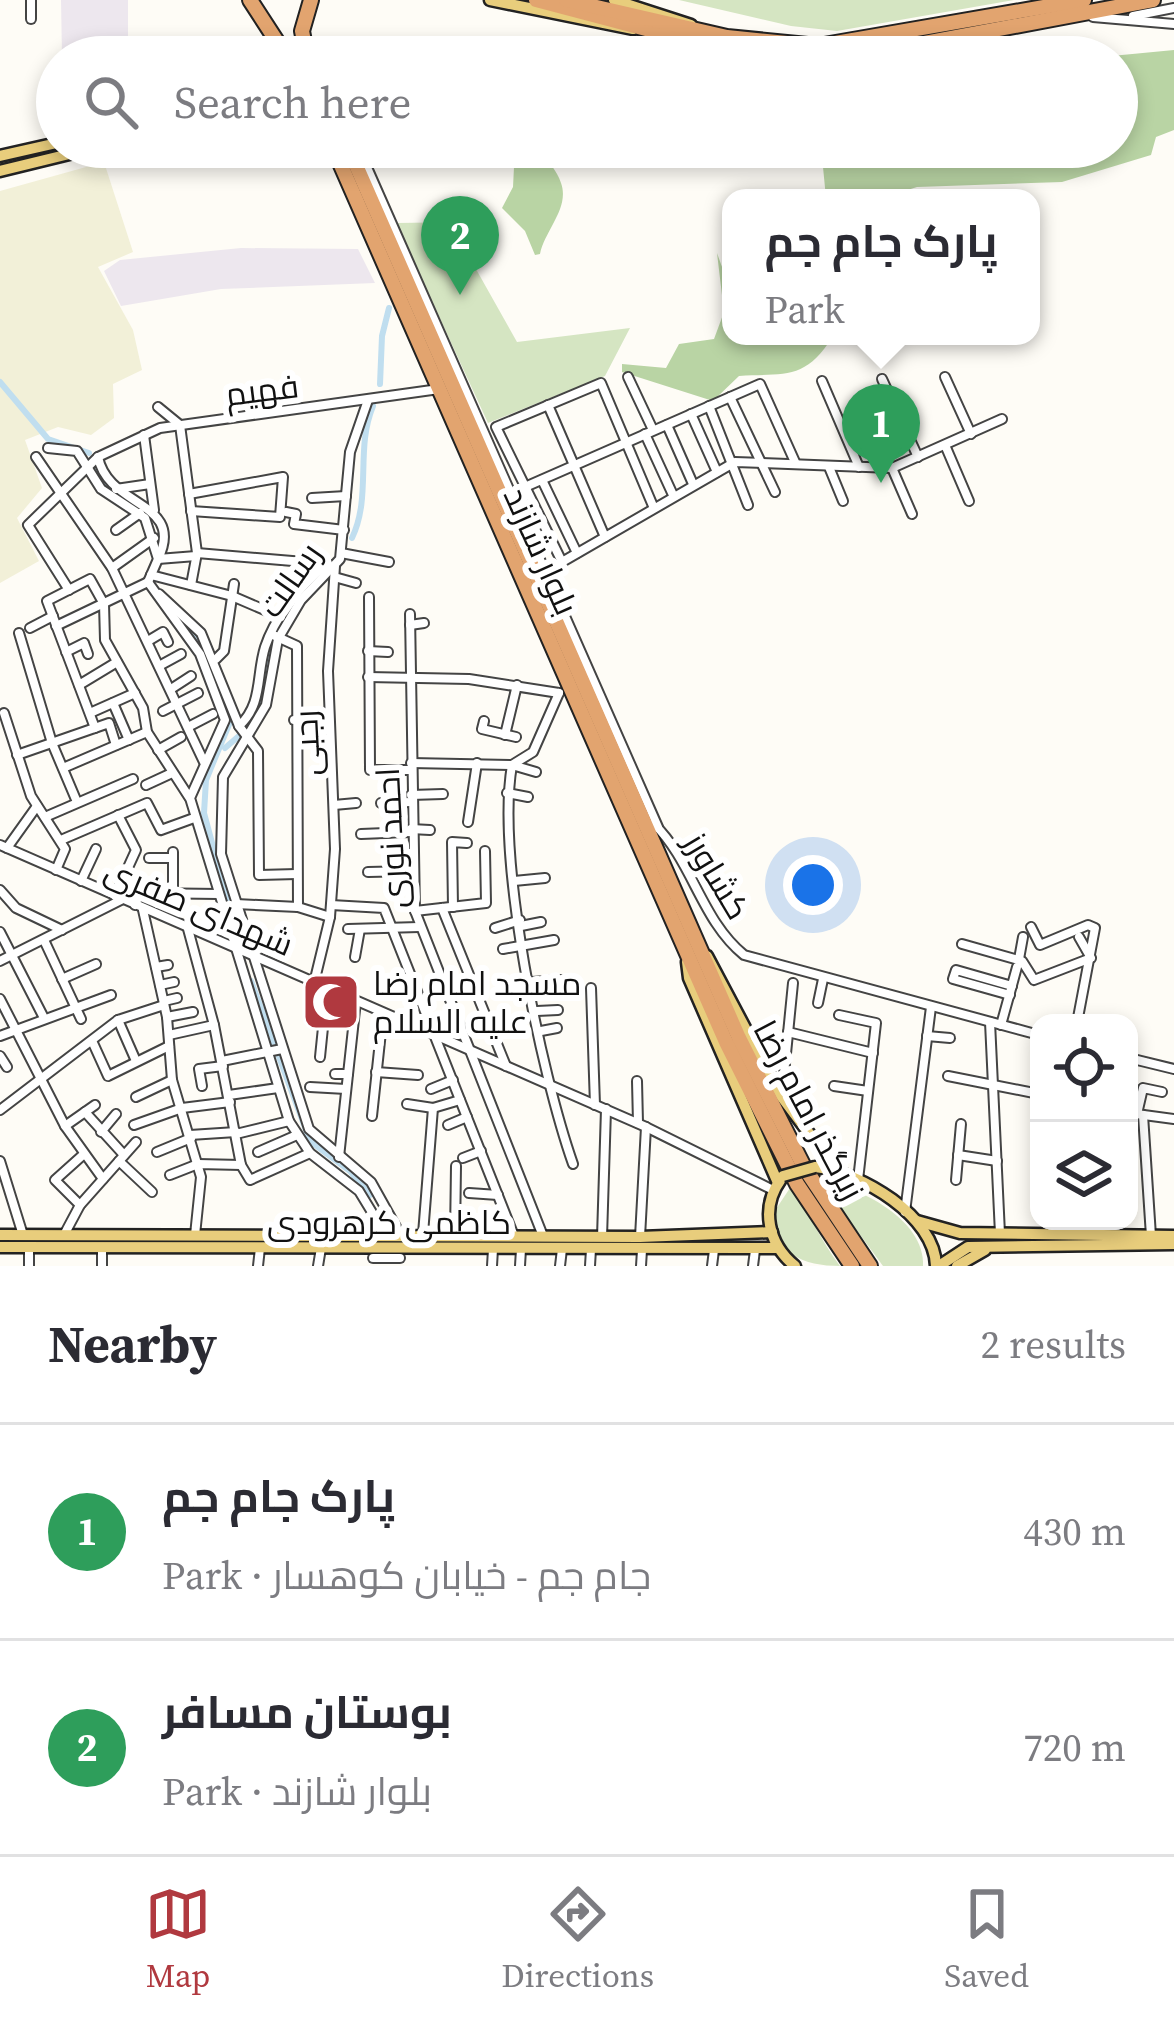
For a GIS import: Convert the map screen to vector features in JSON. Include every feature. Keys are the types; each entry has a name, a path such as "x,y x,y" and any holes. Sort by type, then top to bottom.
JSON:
{"highway":[{"path":"296,0 305,36"},
{"path":"304,18 310,0"},
{"path":"888,36 1084,0"},
{"path":"962,36 1153,0"},
{"path":"551,2 664,36"},
{"path":"551,2 732,36"},
{"path":"255,3 275,36"},
{"name":"بلوار شازند","path":"342,168 704,975"},
{"name":"بلوار شازند","path":"358,168 513,493 572,689 640,815 693,950"},
{"name":"زیرگذر امام رضا","path":"704,975 773,1140 852,1266"},
{"name":"زیرگذر امام رضا","path":"704,975 787,1136 870,1266"}],"main road":[{"path":"490,0 591,25 635,29"},
{"path":"614,0 668,14 699,30"},
{"path":"0,156 36,147"},
{"path":"0,171 36,162"},
{"path":"795,1266 778,1248 772,1232 778,1183 689,978 693,950 716,967 781,1096 839,1173"},
{"path":"778,1183 815,1167 839,1173 917,1221 998,1240 1174,1240"},
{"path":"917,1221 933,1245 938,1266 956,1252 998,1240 1063,1236 1174,1240"},
{"name":"کاظمی کرهرودی","path":"0,1247 64,1235 195,1235 373,1251 591,1250 772,1232"},
{"path":"952,1232 948,1244 956,1252"},
{"name":"کاظمی کرهرودی","path":"401,1251 423,1234 602,1237 714,1250 778,1248"},
{"path":"736,1234 737,1250"},
{"name":"کاظمی کرهرودی","path":"0,1235 102,1248 267,1244 373,1251"},
{"path":"957,1266 998,1240"}],"street":[{"path":"31,0 31,20"},
{"path":"1120,19 1174,8"},
{"path":"1074,15 1174,24"},
{"path":"365,168 376,200"},
{"path":"628,377 673,495"},
{"path":"945,377 971,434"},
{"path":"882,379 918,457"},
{"path":"822,381 859,467"},
{"path":"653,506 601,383 496,427 513,493 658,827"},
{"path":"513,493 760,384 796,464"},
{"name":"فهیم","path":"69,590 28,527 93,461 144,435 180,424 441,389"},
{"path":"730,398 775,492"},
{"name":"رسالت","path":"223,777 249,741 270,694 274,637 341,553 350,452 368,400"},
{"path":"548,405 605,537"},
{"path":"158,406 180,424 196,555 191,585"},
{"path":"709,406 735,462 748,505"},
{"path":"692,414 717,472"},
{"path":"548,578 562,562 735,462 892,468 1002,418"},
{"path":"668,425 693,484"},
{"path":"31,628 104,604 150,578 164,538 154,512 144,435"},
{"path":"945,446 969,501"},
{"path":"48,448 77,451 93,461 114,489 154,512"},
{"path":"36,457 112,568 205,764 223,777 220,854 309,1129 360,1171 382,1198 401,1251 373,1251 368,1205 348,1180 310,1153 289,1121 190,798 147,732 136,693 104,640 104,604 90,579 47,601 95,728"},
{"path":"93,461 101,489 140,513 155,537 158,559"},
{"path":"829,466 843,501"},
{"path":"892,468 911,514"},
{"path":"189,494 283,477 283,514"},
{"path":"542,480 578,553"},
{"path":"114,489 150,484"},
{"path":"513,493 562,562"},
{"path":"312,498 346,496"},
{"path":"191,512 296,514 294,524 344,530"},
{"path":"116,530 140,513"},
{"path":"112,568 155,537"},
{"path":"341,553 388,562"},
{"path":"158,559 196,555 330,565"},
{"path":"542,563 562,562"},
{"path":"239,726 258,695 280,617 296,592 330,565"},
{"name":"رجبی","path":"314,983 331,904 334,805 329,720 338,578 330,565"},
{"path":"150,578 232,596 280,617"},
{"path":"150,578 200,654 225,719 223,733 190,798"},
{"path":"338,578 356,583"},
{"path":"216,659 224,650 234,584"},
{"path":"157,594 186,615 216,659 239,726 258,751 259,875 297,874"},
{"path":"369,597 370,770 477,763 536,772"},
{"name":"احمد نوری","path":"424,623 410,619 415,911 543,1236"},
{"path":"570,628 572,689 533,752 512,765 507,793 521,923 551,1085 573,1165"},
{"path":"148,641 163,632 168,642"},
{"path":"19,633 52,743 76,802"},
{"path":"274,637 297,646 298,908"},
{"path":"66,652 84,643 88,654"},
{"path":"368,651 388,652"},
{"path":"159,666 181,654"},
{"path":"79,685 117,662"},
{"path":"171,689 191,676"},
{"path":"368,677 572,689"},
{"path":"484,722 482,729 511,736 518,685"},
{"path":"90,713 136,693"},
{"path":"163,711 198,693"},
{"path":"113,703 129,740"},
{"path":"4,713 37,806 65,849 56,870"},
{"path":"188,727 213,714"},
{"path":"294,720 329,720"},
{"path":"17,755 109,723 116,745"},
{"path":"63,768 147,732"},
{"path":"158,750 181,737"},
{"path":"468,822 477,763"},
{"path":"146,785 172,773"},
{"path":"45,817 133,779"},
{"path":"507,793 528,797"},
{"path":"381,803 443,794"},
{"path":"62,840 147,803 161,830 194,818"},
{"path":"334,805 356,803"},
{"path":"3,846 37,806"},
{"path":"0,961 119,898 136,850 118,815"},
{"name":"کشاورز","path":"640,815 658,827 731,945 764,964 1030,1033"},
{"path":"362,834 430,830"},
{"path":"453,907 452,842 467,843"},
{"name":"شهدای صفری","path":"3,846 778,1183"},
{"path":"81,881 97,850"},
{"path":"415,911 486,903 485,851"},
{"path":"149,858 173,855 173,893"},
{"path":"368,872 412,872"},
{"path":"514,881 545,878"},
{"path":"0,890 16,908 63,931"},
{"path":"195,1235 198,1164 172,1080 167,1017 139,906 140,893 219,893"},
{"path":"236,904 298,908 330,917"},
{"path":"331,904 384,908 514,1236"},
{"path":"442,908 506,1066"},
{"path":"495,928 541,922"},
{"path":"1031,927 1040,945 1092,926 1096,932 1079,1014"},
{"path":"348,929 419,927"},
{"path":"188,928 214,1025 241,1165 250,1180 310,1153"},
{"path":"355,957 360,929"},
{"path":"0,932 44,1017"},
{"path":"1001,1025 1023,937"},
{"path":"1079,938 1091,958"},
{"path":"44,940 82,1019"},
{"path":"503,950 554,940"},
{"path":"962,944 1018,963 1034,980 1091,958"},
{"path":"62,979 96,964"},
{"path":"156,968 168,964"},
{"path":"956,970 1011,990 953,979 956,970"},
{"path":"818,1003 823,979"},
{"path":"160,985 174,982"},
{"path":"781,1096 794,983"},
{"path":"533,987 563,985"},
{"path":"320,1057 327,988"},
{"path":"591,988 595,1105"},
{"path":"0,1036 111,995"},
{"path":"0,1110 118,1020 177,998"},
{"path":"0,999 65,1126 104,1179"},
{"path":"339,1157 356,1001"},
{"path":"905,1212 931,1007"},
{"path":"537,1011 558,1010"},
{"path":"167,1017 193,1012"},
{"path":"371,1115 383,1013"},
{"path":"839,1015 876,1023 858,1181"},
{"path":"118,1020 136,1061"},
{"path":"990,1022 998,1240"},
{"path":"93,1043 108,1076 168,1041 214,1025"},
{"path":"541,1030 557,1028"},
{"path":"788,1032 872,1053"},
{"path":"928,1036 950,1038"},
{"path":"202,1086 199,1070 282,1048"},
{"path":"0,1055 7,1067"},
{"path":"1138,1060 1174,1069"},
{"path":"376,1072 418,1075"},
{"path":"335,1074 348,1074"},
{"path":"948,1076 1030,1092"},
{"path":"136,1097 172,1080"},
{"path":"431,1088 453,1080"},
{"path":"637,1081 642,1125 641,1266"},
{"path":"834,1085 868,1091"},
{"path":"310,1087 346,1089"},
{"path":"134,1125 182,1108 278,1088"},
{"path":"1138,1107 1143,1088 1162,1092"},
{"path":"407,1104 433,1108 460,1100"},
{"path":"65,1126 95,1105"},
{"path":"423,1234 433,1108"},
{"path":"602,1237 606,1109"},
{"path":"85,1112 152,1192"},
{"path":"101,1132 116,1114"},
{"path":"1138,1114 1174,1119"},
{"path":"448,1125 467,1117"},
{"path":"157,1152 191,1136 236,1133 289,1121"},
{"path":"1137,1122 1150,1236"},
{"path":"956,1180 961,1124"},
{"path":"258,1152 297,1136"},
{"path":"64,1235 80,1205 136,1142"},
{"path":"455,1235 459,1162 481,1151"},
{"path":"80,1205 55,1180 84,1154"},
{"path":"958,1155 997,1161"},
{"path":"0,1161 26,1241 29,1266"},
{"path":"170,1175 198,1164 241,1165"},
{"path":"470,1193 498,1195"},
{"path":"368,1205 382,1198"},
{"path":"1063,1230 1063,1236"},
{"path":"258,1266 267,1244"},
{"path":"102,1248 102,1266"},
{"path":"318,1266 321,1248"},
{"path":"492,1266 493,1249"},
{"path":"520,1266 521,1249"},
{"path":"560,1266 562,1249"},
{"path":"590,1266 591,1250"},
{"path":"712,1266 714,1250"},
{"path":"753,1266 755,1250"}],"shaded area":[{"path":"61,0 128,0 128,36 62,36"},
{"path":"82,168 106,168 133,252 98,267 133,330 142,370 113,384 114,418 91,435 58,427 25,440 42,488 17,518 39,561 0,583 0,191"},
{"path":"241,248 358,249 375,283 221,289 121,306 104,271 120,260"}],"green space":[{"path":"679,0 1014,0 837,31 791,26"},
{"path":"1174,50 1174,130 1156,137 1151,155 1138,159 1138,53"},
{"path":"514,168 553,168 561,183 560,210 540,254 535,255 525,231 502,208 513,187"},
{"path":"823,168 1108,168 1062,182 825,189"},
{"path":"469,222 472,262 517,342 630,328 605,376 488,423 396,223"},
{"path":"722,317 722,345 827,345 813,361 793,372 739,376 713,401 622,372 622,364 666,368 679,344 714,339"},
{"path":"819,1179 852,1189 902,1220 921,1249 923,1266 883,1266"},
{"path":"792,1185 840,1266 803,1260 778,1238 774,1212"}],"waterway":[{"path":"380,384 382,336 389,308"},
{"path":"0,382 48,439 89,453"},
{"path":"352,538 361,506 365,439 373,406"},
{"path":"97,467 108,489 135,505"},
{"path":"255,718 272,639 294,602"},
{"path":"184,621 201,645 230,722 206,780 204,813 236,932"},
{"path":"225,748 247,729"},
{"path":"251,981 310,1141 350,1171 370,1195"}],"place":[{"name":"بوستان مسافر","path":"460,295"},
{"name":"پارک جام جم","path":"881,483"},
{"name":"مسجد امام رضا علیه السلام","path":"331,1002"}]}
